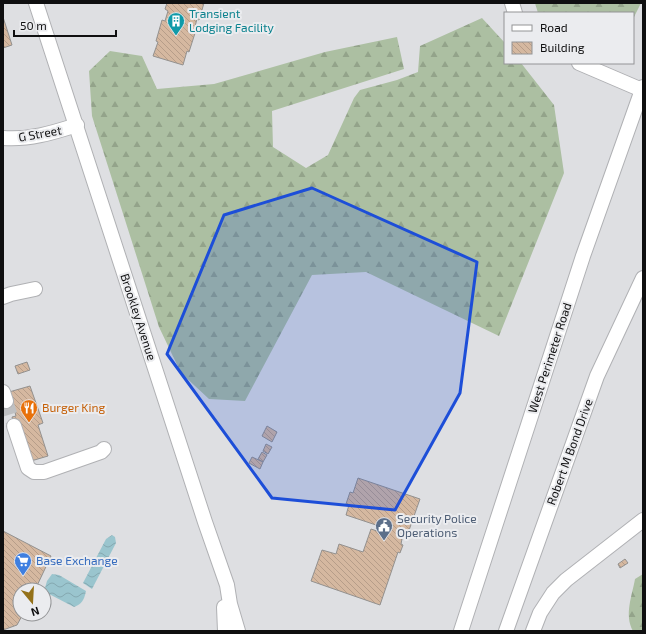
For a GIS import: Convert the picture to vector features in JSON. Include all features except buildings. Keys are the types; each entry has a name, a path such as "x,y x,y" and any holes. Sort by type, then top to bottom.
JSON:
{"street":[{"name":"Brookley Avenue","path":"36,3 77,125 205,522 227,585 230,604 242,628"},
{"path":"581,64 642,89"},
{"name":"West Perimeter Road","path":"461,631 583,256 642,89"},
{"name":"G Street","path":"3,138 19,139 42,136 77,125"},
{"name":"Robert M Bond Drive","path":"506,631 597,376 643,278"},
{"path":"3,297 35,289"},
{"path":"14,426 28,468 34,472 44,472 101,452 104,449"},
{"path":"533,631 540,613 553,594 566,580 643,520"},
{"path":"225,631 224,598 227,585"}],"highlighted area":[{"path":"312,188 477,262 460,393 395,510 272,498 167,354 224,215"}],"green space":[{"path":"535,3 641,3 634,17 634,12 538,12"},
{"path":"482,18 504,42 504,64 522,64 554,105 564,173 499,336 366,272 312,275 245,401 209,399 181,373 159,327 92,116 89,71 110,51 142,56 157,89 214,84 325,52 397,37 404,69 272,111 273,147 306,168 328,155 354,98 360,90 397,80 418,72 420,46"},
{"path":"643,574 643,631 633,631 629,619 630,605 635,579"}],"water":[{"path":"112,535 115,537 116,543 92,589 83,583 106,539"},
{"path":"52,574 59,575 86,591 81,603 74,607 52,596 52,582 47,581"}],"tunnel":[{"path":"6,401 14,426"}],"place":[{"name":"Transient Lodging Facility","path":"176,36"},
{"name":"Burger King","path":"29,423"},
{"name":"Security Police Operations","path":"384,541"},
{"name":"Base Exchange","path":"23,576"}]}
